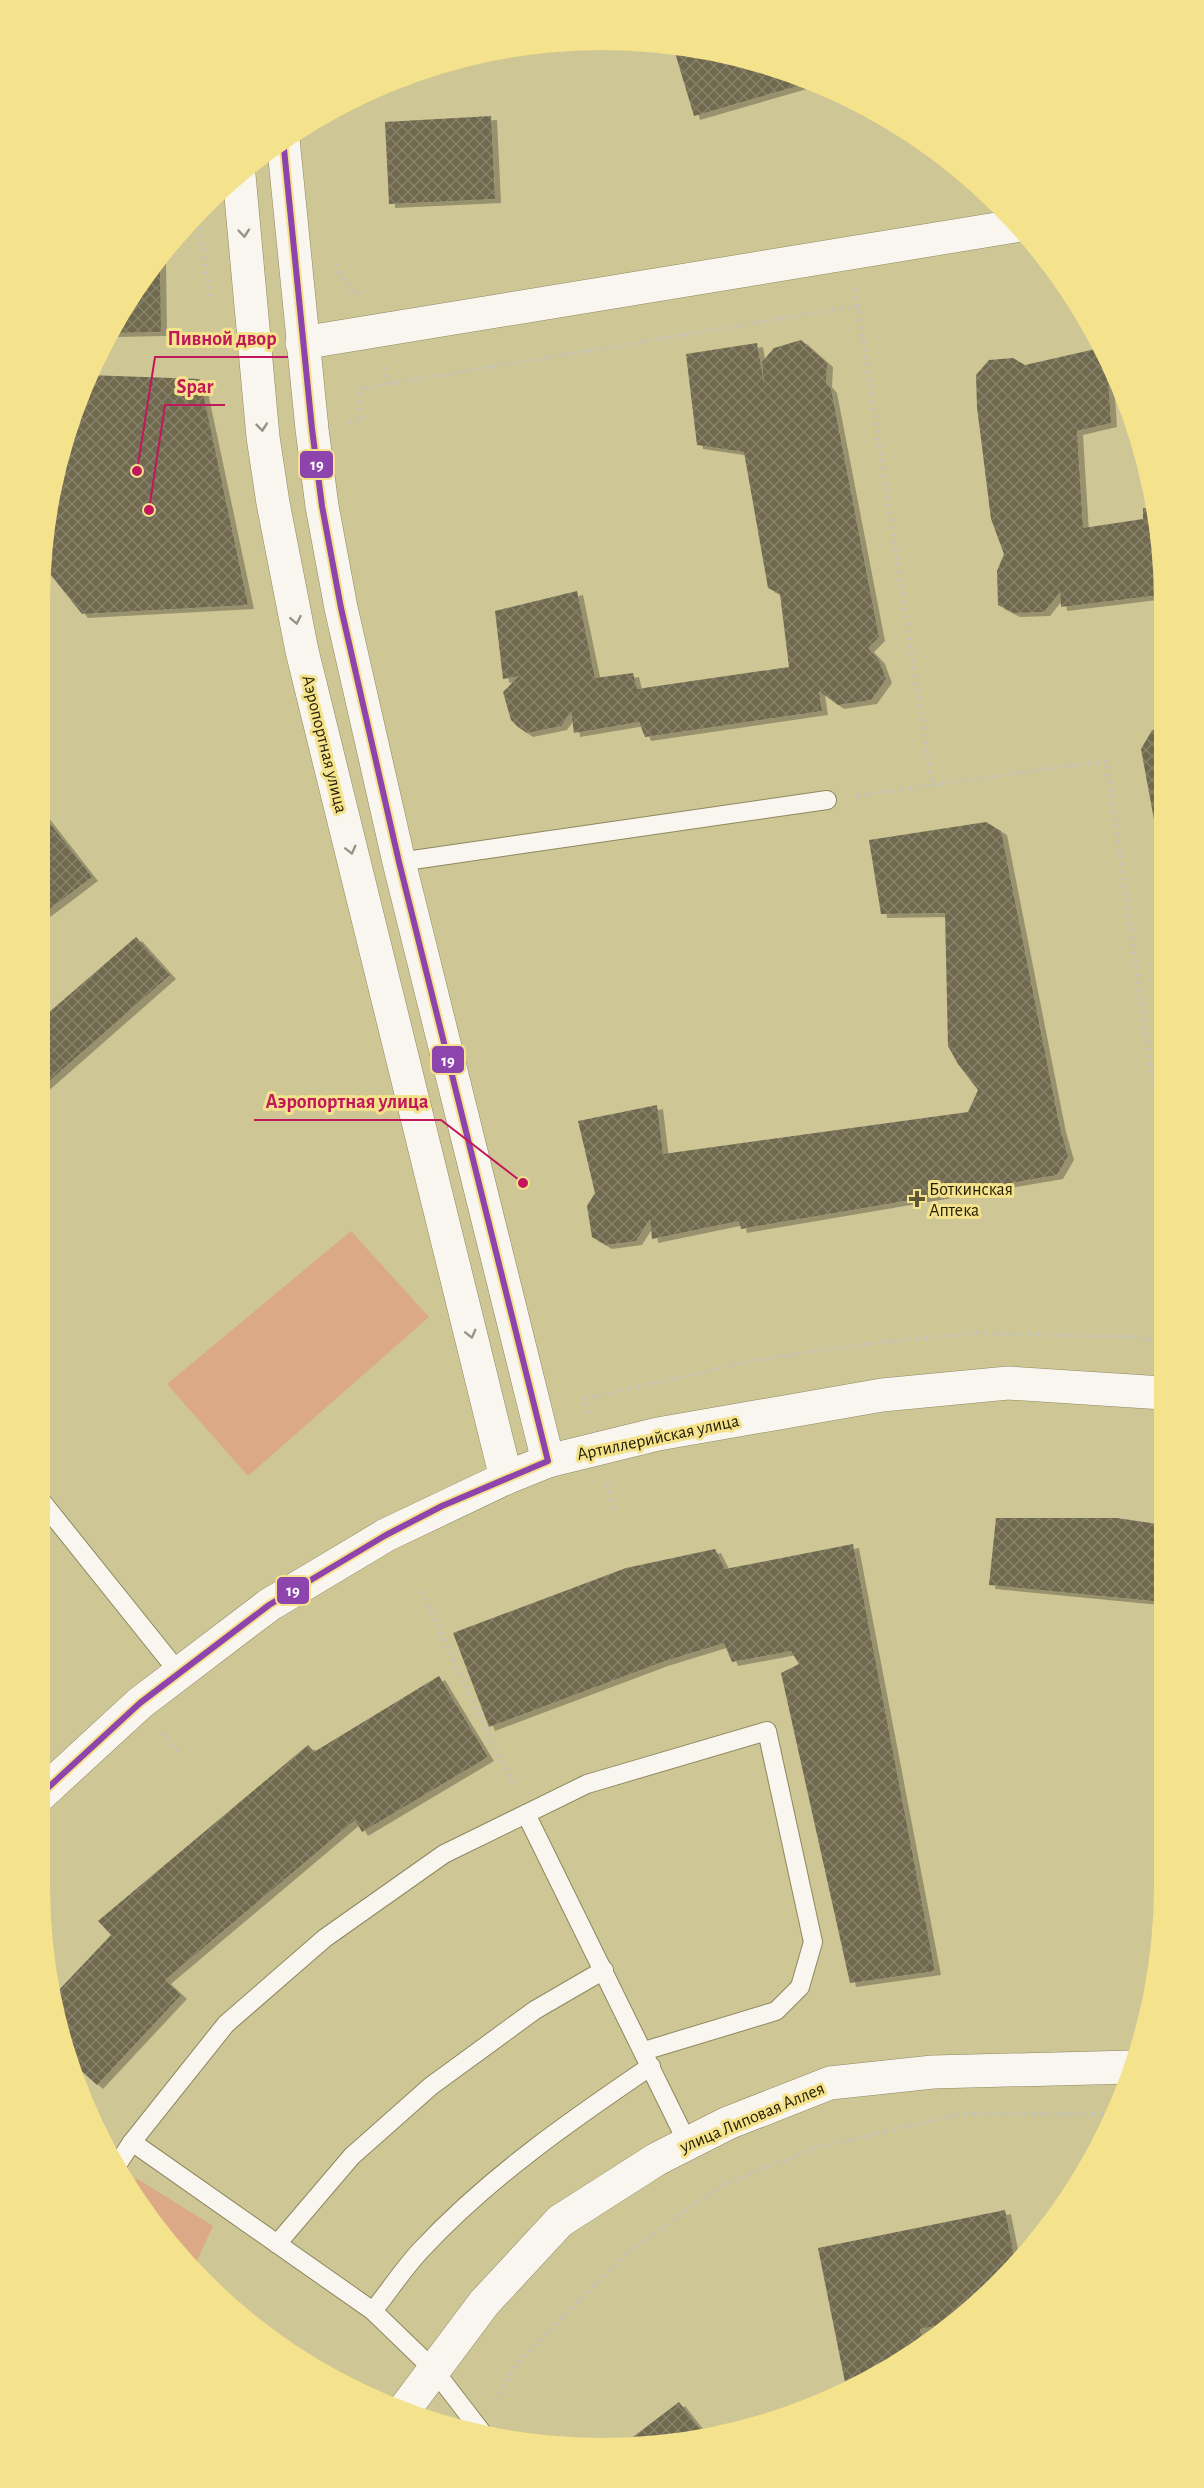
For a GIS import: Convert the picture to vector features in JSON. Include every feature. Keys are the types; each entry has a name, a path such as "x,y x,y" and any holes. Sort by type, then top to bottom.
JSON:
{"main road":[{"path":"284,151 312,429 322,506 341,608 399,862 548,1461"},
{"name":"Аэропортная улица","path":"240,185 263,437 273,503 302,651 506,1478"},
{"path":"302,343 1007,227"},
{"name":"Артиллерийская улица","path":"50,1786 140,1703 269,1605 386,1535 506,1478 548,1461 658,1434 882,1395 1008,1383 1154,1392"},
{"name":"улица Липовая Аллея","path":"409,2403 484,2303 560,2221 657,2160 728,2123 830,2083 933,2072 1124,2067"}],"lane":[{"path":"399,862 827,800"},
{"path":"50,1512 180,1674"},
{"path":"122,2158 226,2024 325,1938 444,1854 587,1784 767,1731 813,1942 800,1987 777,2011 647,2058 482,2192 421,2250 373,2311"},
{"path":"526,1814 688,2144"},
{"path":"277,2244 352,2156 430,2086 535,2010 604,1970"},
{"path":"132,2142 373,2311 434,2370 475,2424"}],"path":[{"path":"850,252 932,785"},
{"path":"312,429 362,420 358,389 858,306"},
{"path":"827,800 1106,761 1154,1088"},
{"path":"584,1399 757,1360 864,1344 977,1333 1154,1339"},
{"path":"421,1591 526,1814"},
{"path":"484,2426 517,2363 591,2288 624,2255 722,2185 815,2148 960,2114 1104,2115"}],"shaded area":[{"path":"351,1231 429,1317 248,1476 167,1384"},
{"path":"136,2178 213,2226 197,2261 164,2222 135,2180"}],"building":[{"path":"675,54 745,68 798,86 694,116"},
{"path":"491,116 495,199 389,204 385,122"},
{"path":"160,271 161,332 120,333"},
{"path":"801,340 827,363 826,383 831,389 879,637 868,648 879,660 886,679 871,700 838,705 819,691 822,711 645,737 639,722 574,733 571,712 561,726 527,733 518,727 511,720 503,692 519,676 503,679 495,611 577,591 595,678 633,673 637,689 789,667 780,594 768,588 744,452 697,445 686,354 757,343 764,384 762,362 774,348"},
{"path":"1093,350 1098,358 1108,383 1111,423 1077,431 1083,528 1143,519 1143,508 1146,508 1154,596 1061,607 1060,592 1044,612 1014,613 998,605 997,571 1004,554 991,519 977,407 976,375 989,360 1013,358 1025,365"},
{"path":"99,375 200,379 248,605 82,614 51,575 51,566 54,530 68,459"},
{"path":"1154,730 1154,819 1141,749"},
{"path":"986,822 1001,831 1060,1128 1068,1156 1057,1175 741,1229 739,1221 652,1239 650,1219 636,1241 606,1245 592,1237 587,1206 595,1193 578,1121 657,1105 663,1154 968,1112 978,1090 958,1064 948,1046 945,913 881,914 869,840"},
{"path":"50,823 92,877 50,909"},
{"path":"136,937 170,975 50,1080 50,1011"},
{"path":"996,1518 1117,1518 1154,1524 1154,1601 989,1585"},
{"path":"853,1544 935,1971 850,1983 781,1673 799,1664 791,1651 732,1662 724,1643 662,1662 489,1727 453,1633 626,1568 715,1549 725,1569"},
{"path":"439,1676 488,1757 362,1832 355,1820 165,1980 181,1995 97,2085 82,2071 68,2029 59,1990 111,1935 98,1921 308,1745 314,1752"},
{"path":"1005,2210 1014,2254 993,2277 938,2324 920,2329 921,2336 909,2345 845,2382 818,2248"},
{"path":"679,2402 701,2430 674,2434 633,2437"}],"transit line":[{"name":"19","path":"50,1786 140,1703 269,1605 386,1535 442,1506 548,1461 399,862 341,608 322,506 312,429 284,151"}],"place":[{"name":"Пивной двор","path":"137,471"},
{"name":"Spar","path":"149,510"},
{"name":"Аэропортная улица","path":"523,1183"},
{"name":"Боткинская Аптека","path":"917,1199"}]}
